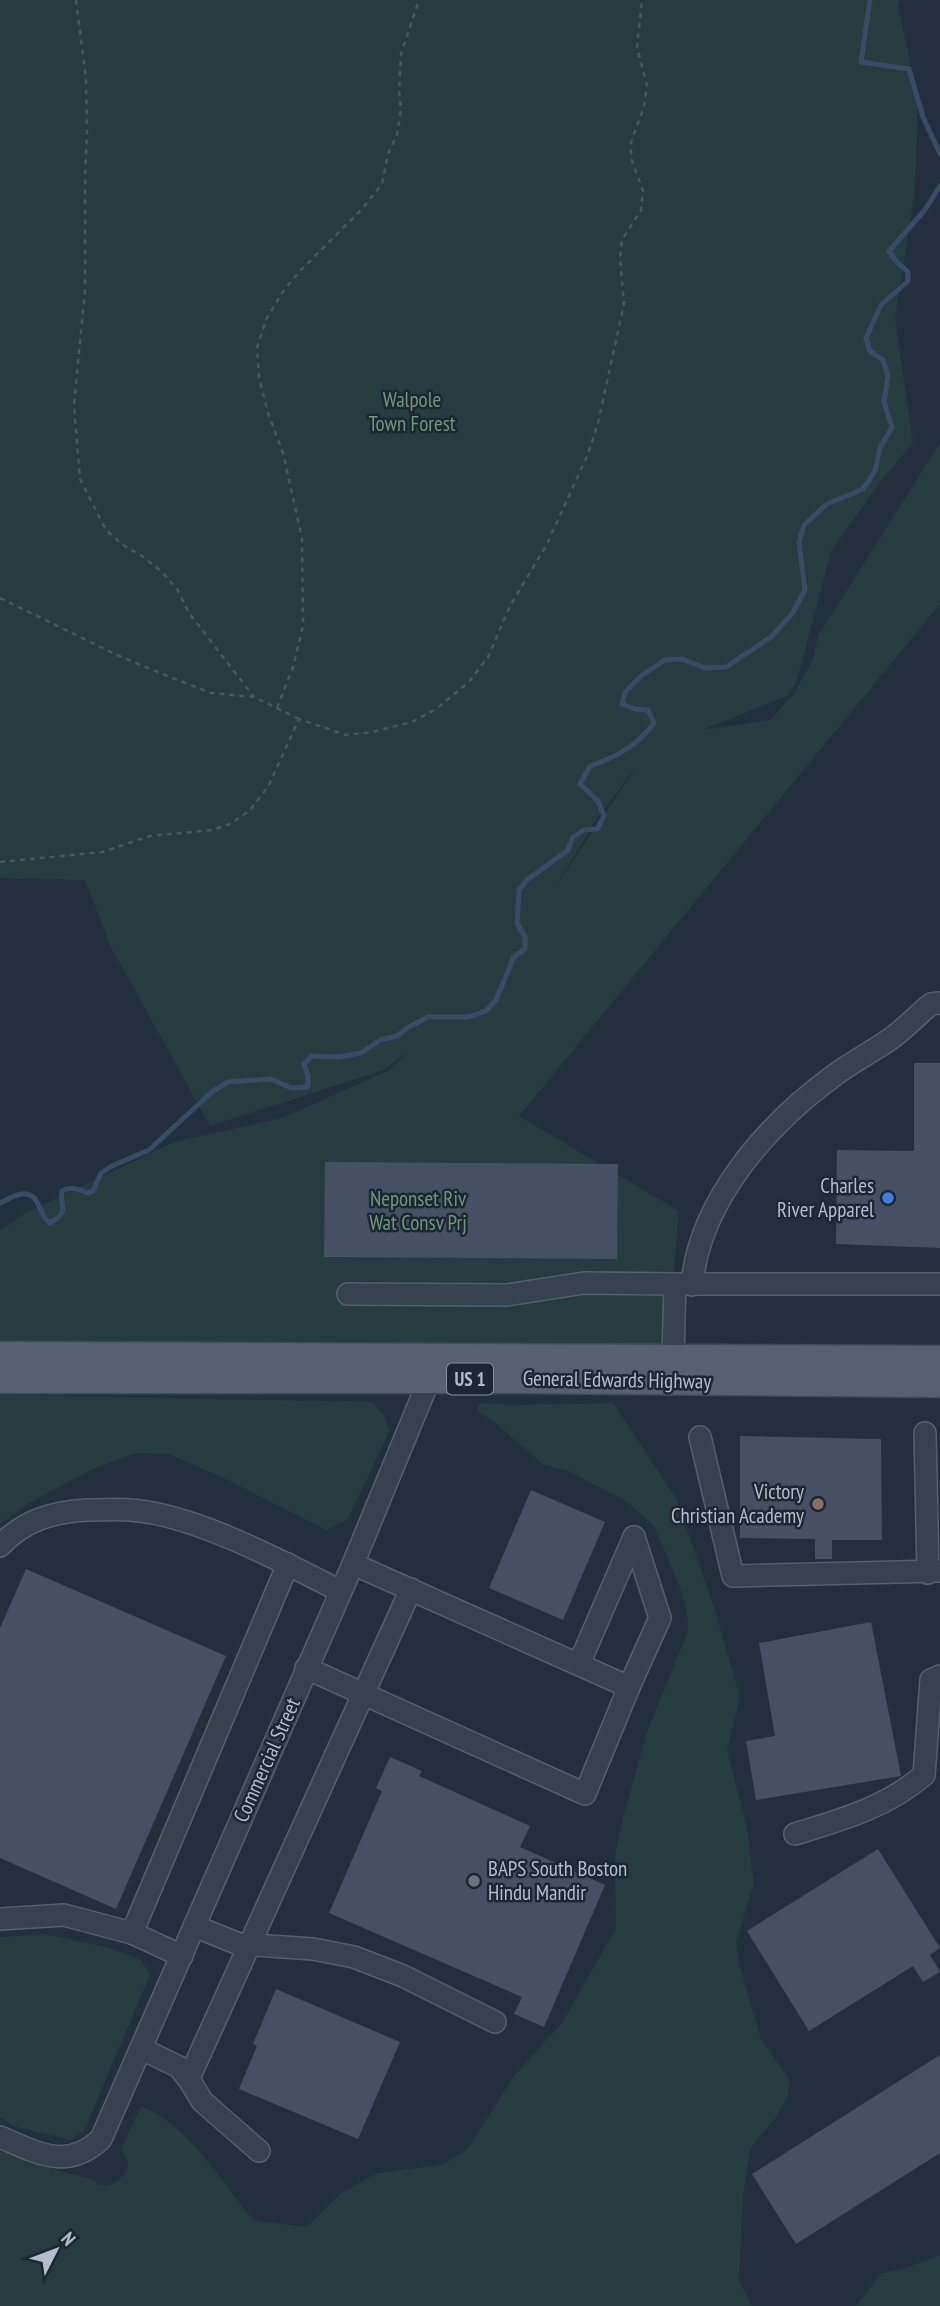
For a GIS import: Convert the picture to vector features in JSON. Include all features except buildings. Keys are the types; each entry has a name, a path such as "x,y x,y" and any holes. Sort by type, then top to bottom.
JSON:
{"main road":[{"name":"General Edwards Highway","path":"0,1356 940,1360"},
{"name":"General Edwards Highway","path":"0,1379 940,1383"}],"street":[{"path":"673,1358 684,1285 693,1269 707,1225 743,1161 820,1087 850,1064 888,1041 937,998"},
{"path":"348,1294 507,1294 584,1283 940,1284"},
{"name":"Commercial Street","path":"0,2137 52,2156 72,2157 88,2152 102,2139 353,1564 429,1380"},
{"path":"701,1437 733,1576 934,1572 925,1433"},
{"path":"0,1546 12,1533 38,1519 63,1512 131,1510 170,1517 201,1528 288,1564 340,1591"},
{"path":"306,1668 585,1794 660,1618 634,1537 579,1664"},
{"path":"132,1933 288,1564"},
{"path":"353,1564 629,1687"},
{"path":"189,2078 411,1589"},
{"path":"795,1834 837,1822 882,1804 905,1792 924,1775 932,1680 940,1676"},
{"path":"0,1919 64,1915 132,1933 181,1956"},
{"path":"194,1926 226,1940 250,1946 313,1950 354,1957 404,1976 495,2022"},
{"path":"142,2049 174,2063 189,2078 202,2101 259,2151"}],"path":[{"path":"76,0 86,79 87,131 85,290 75,405 80,479 106,530 162,572 177,589 189,613 254,697"},
{"path":"277,708 293,667 303,626 302,538 283,453 259,378 257,348 266,320 282,293 297,274 363,208 382,184 388,154 397,135 401,110 401,54 419,0"},
{"path":"0,598 117,655 211,693 254,697 299,719 346,735 412,722 436,709 469,682 488,656 510,606 547,544 598,423 624,304 620,258 622,240 641,210 643,191 631,158 631,142 644,107 647,86 637,47 642,0"},
{"path":"0,862 102,852 150,836 212,830 230,824 248,811 268,787 299,719"}],"green space":[{"name":"Walpole Town Forest","path":"0,0 900,0 898,6 918,98 915,190 895,319 913,442 831,551 797,681 787,696 702,730 770,720 794,694 813,659 818,636 940,443 940,604 519,1116 679,1211 667,1354 0,1344 0,1231 24,1214 174,1142 282,1118 390,1070 410,1050 384,1070 210,1126 111,947 85,880 0,878","holes":["635,769 553,890 597,819"]},
{"path":"0,1395 372,1402 384,1415 389,1432 348,1519 326,1530 228,1480 169,1454 137,1453 93,1469 29,1503 0,1524"},
{"path":"478,1403 613,1403 676,1498 713,1604 740,1697 727,1750 747,1827 754,1883 736,1942 740,1967 761,2039 789,2079 788,2096 776,2117 750,2149 743,2196 739,2280 752,2306 0,2306 0,2151 108,2186 119,2180 127,2171 128,2161 121,2149 141,2106 174,2126 188,2140 253,2220 307,2227 340,2194 377,2173 441,2165 467,2150 514,2076 562,2023 616,1928 615,1854 647,1732 688,1631 682,1593 655,1527 626,1501 568,1471 544,1465 478,1411"},
{"path":"45,1934 110,1948 141,1960 150,1975 84,2131 70,2140 13,2126 0,2117 0,1937"},
{"path":"940,2255 940,2306 856,2306 882,2273 903,2269"}],"waterway":[{"path":"870,0 861,62 909,69 923,117 940,154"},
{"path":"0,1203 27,1194 36,1200 50,1223 62,1212 62,1191 71,1188 88,1193 93,1191 101,1173 149,1150 213,1091 228,1082 271,1079 291,1088 308,1087 304,1064 312,1056 339,1057 361,1053 380,1040 397,1036 428,1017 468,1017 486,1011 496,1000 514,957 525,949 525,937 517,923 519,890 527,880 568,850 573,837 584,830 597,829 604,816 598,801 580,784 590,766 625,750 654,723 648,710 622,704 626,691 641,676 665,660 682,659 705,668 726,667 771,637 792,614 805,590 799,542 804,525 827,504 863,489 875,471 880,448 892,427 884,402 888,376 883,360 870,351 866,338 881,305 908,281 908,272 889,251 924,211 940,186"}],"place":[{"name":"Charles River Apparel","path":"888,1198"},
{"name":"Victory Christian Academy","path":"818,1504"},
{"name":"BAPS South Boston Hindu Mandir","path":"474,1881"}],"park label":[{"name":"Neponset Riv Wat Consv Prj","path":"418,1211"}]}
